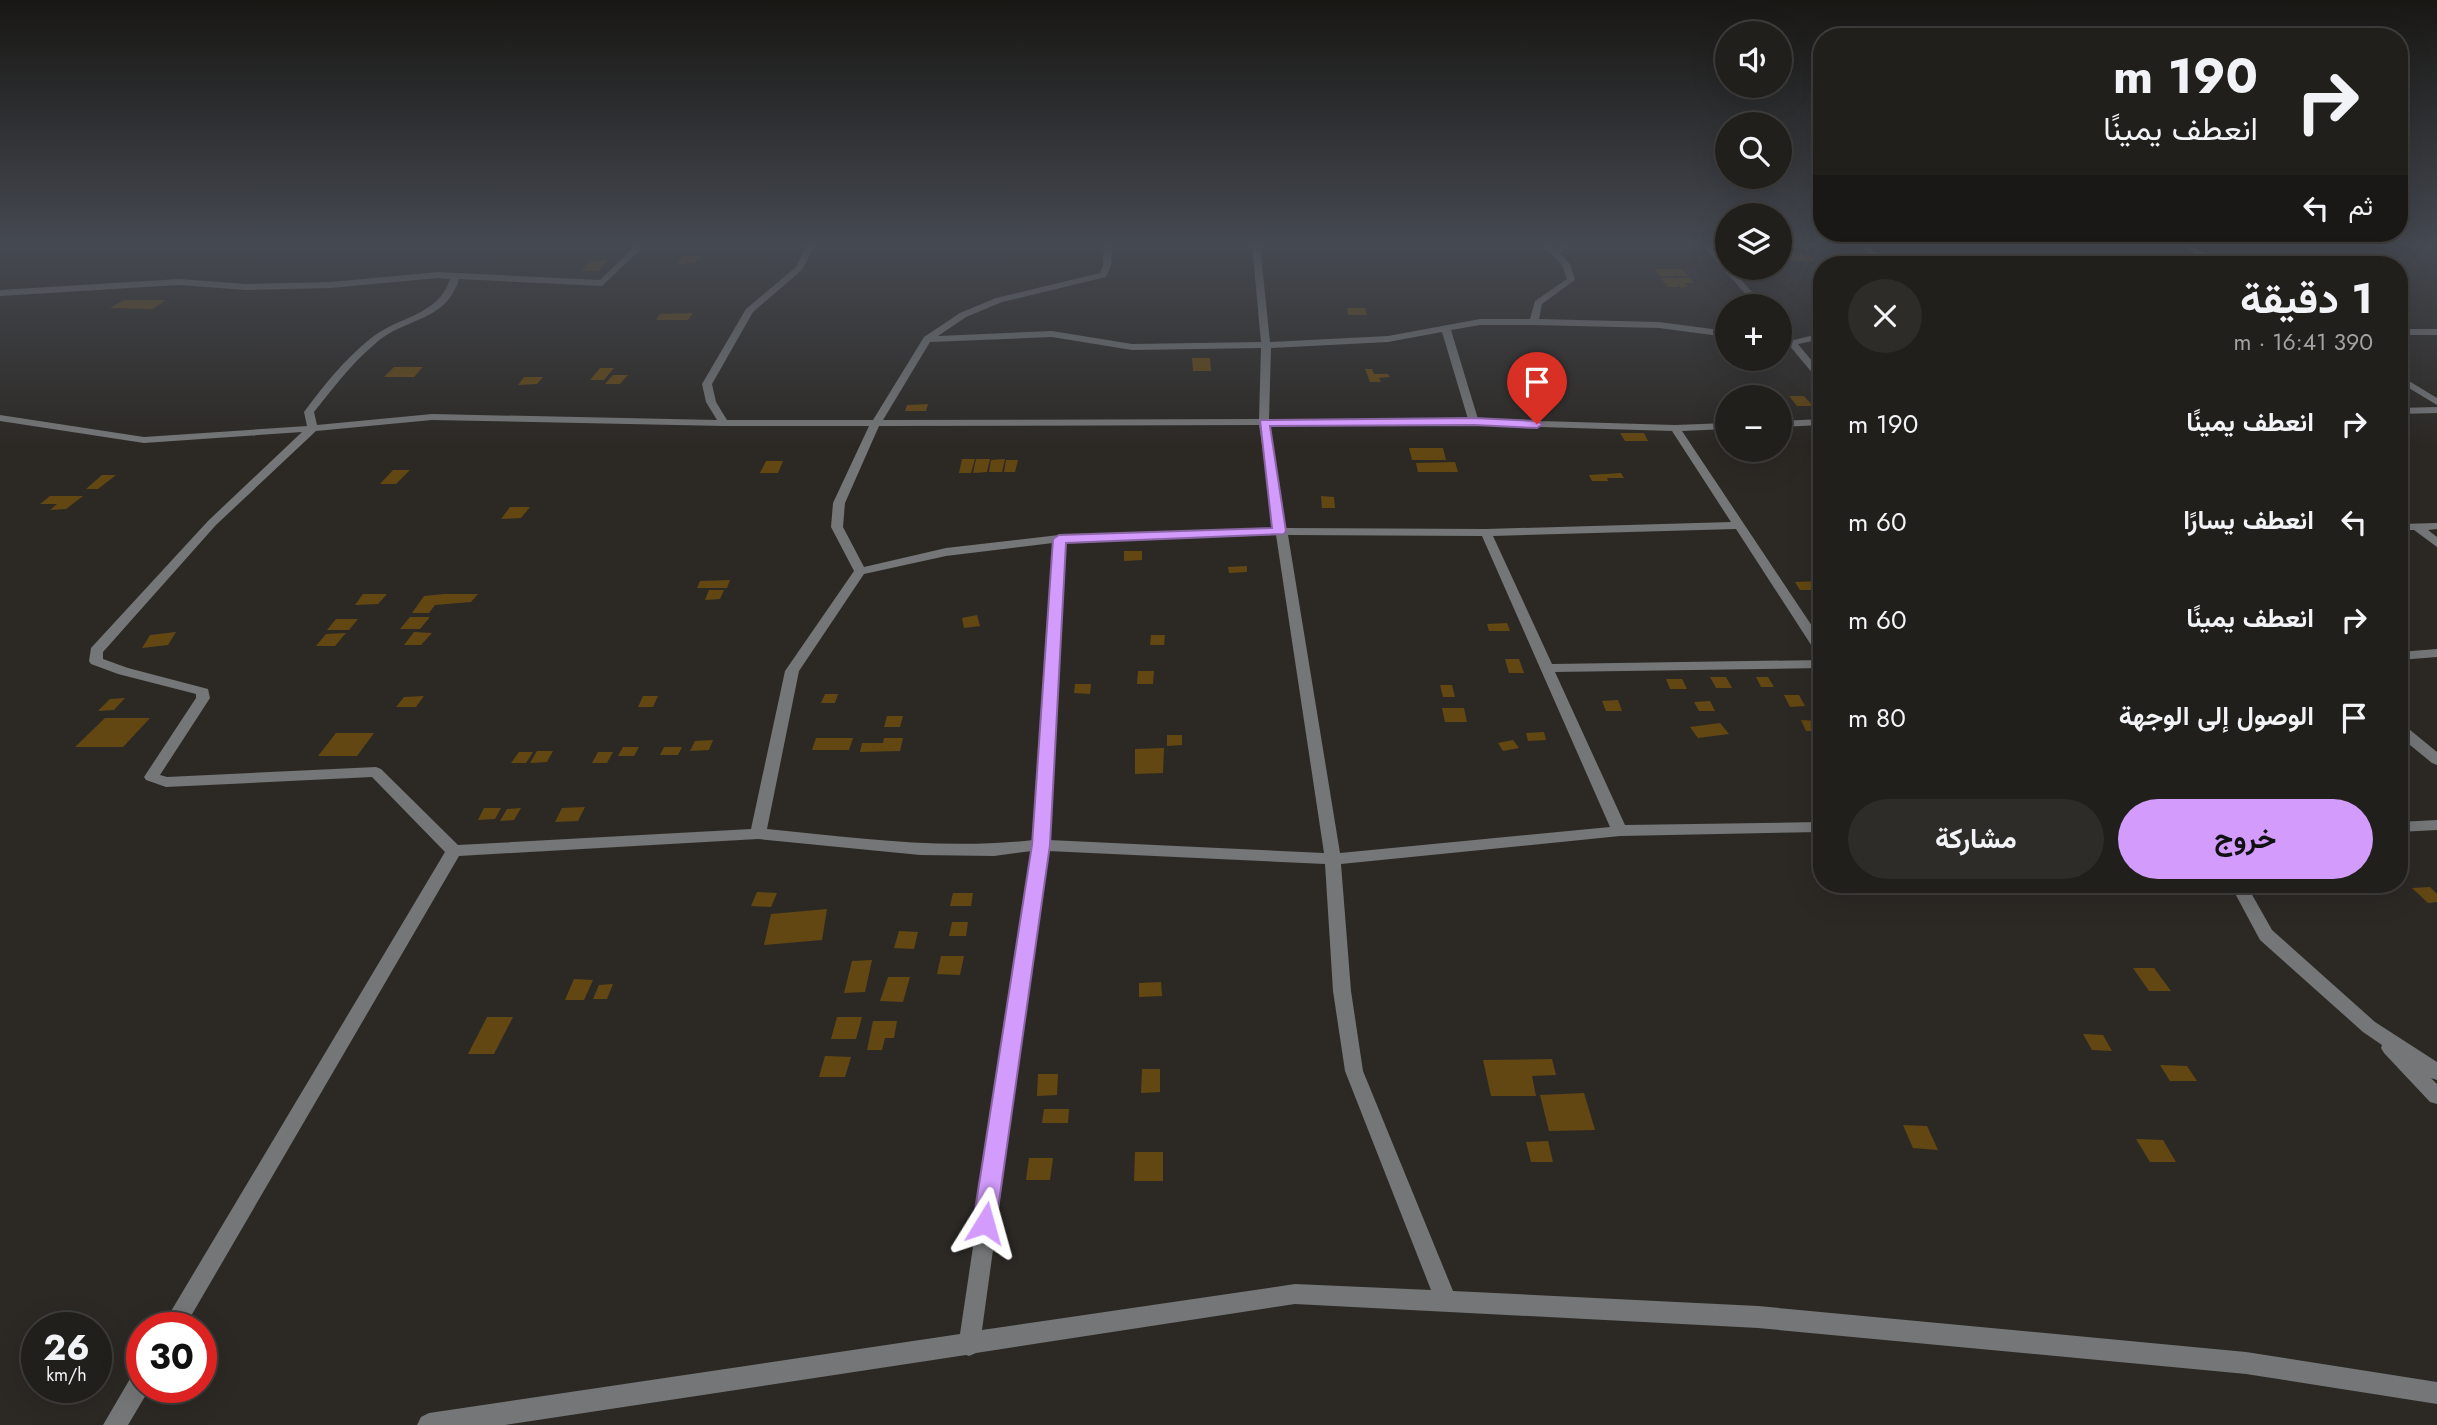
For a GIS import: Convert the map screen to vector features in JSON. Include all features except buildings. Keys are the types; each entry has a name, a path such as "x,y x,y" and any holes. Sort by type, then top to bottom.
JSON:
{"street":[{"path":"313,428 309,412 330,386 382,334 432,312"},
{"path":"724,423 711,402 707,384 749,312"},
{"path":"860,571 836,527 839,503 875,424 927,339 971,312"},
{"path":"1263,312 1266,345 1264,423 1279,531 1334,859 1342,991 1354,1071 1447,1303"},
{"path":"1534,322 1536,312"},
{"path":"927,339 1052,334 1132,347 1266,345 1388,339 1480,322 1659,325 1715,332"},
{"path":"1446,330 1474,422"},
{"path":"2408,332 2437,332"},
{"path":"1813,338 1792,343 1813,368"},
{"path":"2408,384 2437,402"},
{"path":"2408,411 2437,410"},
{"path":"0,418 144,440 445,417 724,423 1474,422 1675,428 1715,426"},
{"path":"1792,423 1813,422"},
{"path":"313,428 212,523 96,651 96,661 203,692 203,698 151,776 166,782 376,772 454,851 758,834 920,849 993,850 1041,845 1334,859 1620,831 1813,827"},
{"path":"1675,428 1813,637"},
{"path":"758,834 792,671 860,571 946,552 1059,539 1279,531 1486,533 1739,525"},
{"path":"2408,527 2437,526"},
{"path":"2417,527 2437,543"},
{"path":"1486,533 1620,831"},
{"path":"969,1345 1041,845 1059,539"},
{"path":"2408,655 2437,653"},
{"path":"1548,668 1813,664"},
{"path":"2408,736 2437,760"},
{"path":"2408,827 2437,825"},
{"path":"181,1312 454,851"},
{"path":"2243,893 2266,935 2369,1027 2437,1096"},
{"path":"2369,1027 2437,1072"},
{"path":"429,1425 1295,1294 1758,1317 2246,1363 2437,1392"},
{"path":"115,1425 128,1403"}],"route":[{"path":"985,1223 1041,845 1059,539 1279,531 1264,423 1537,424"}]}
